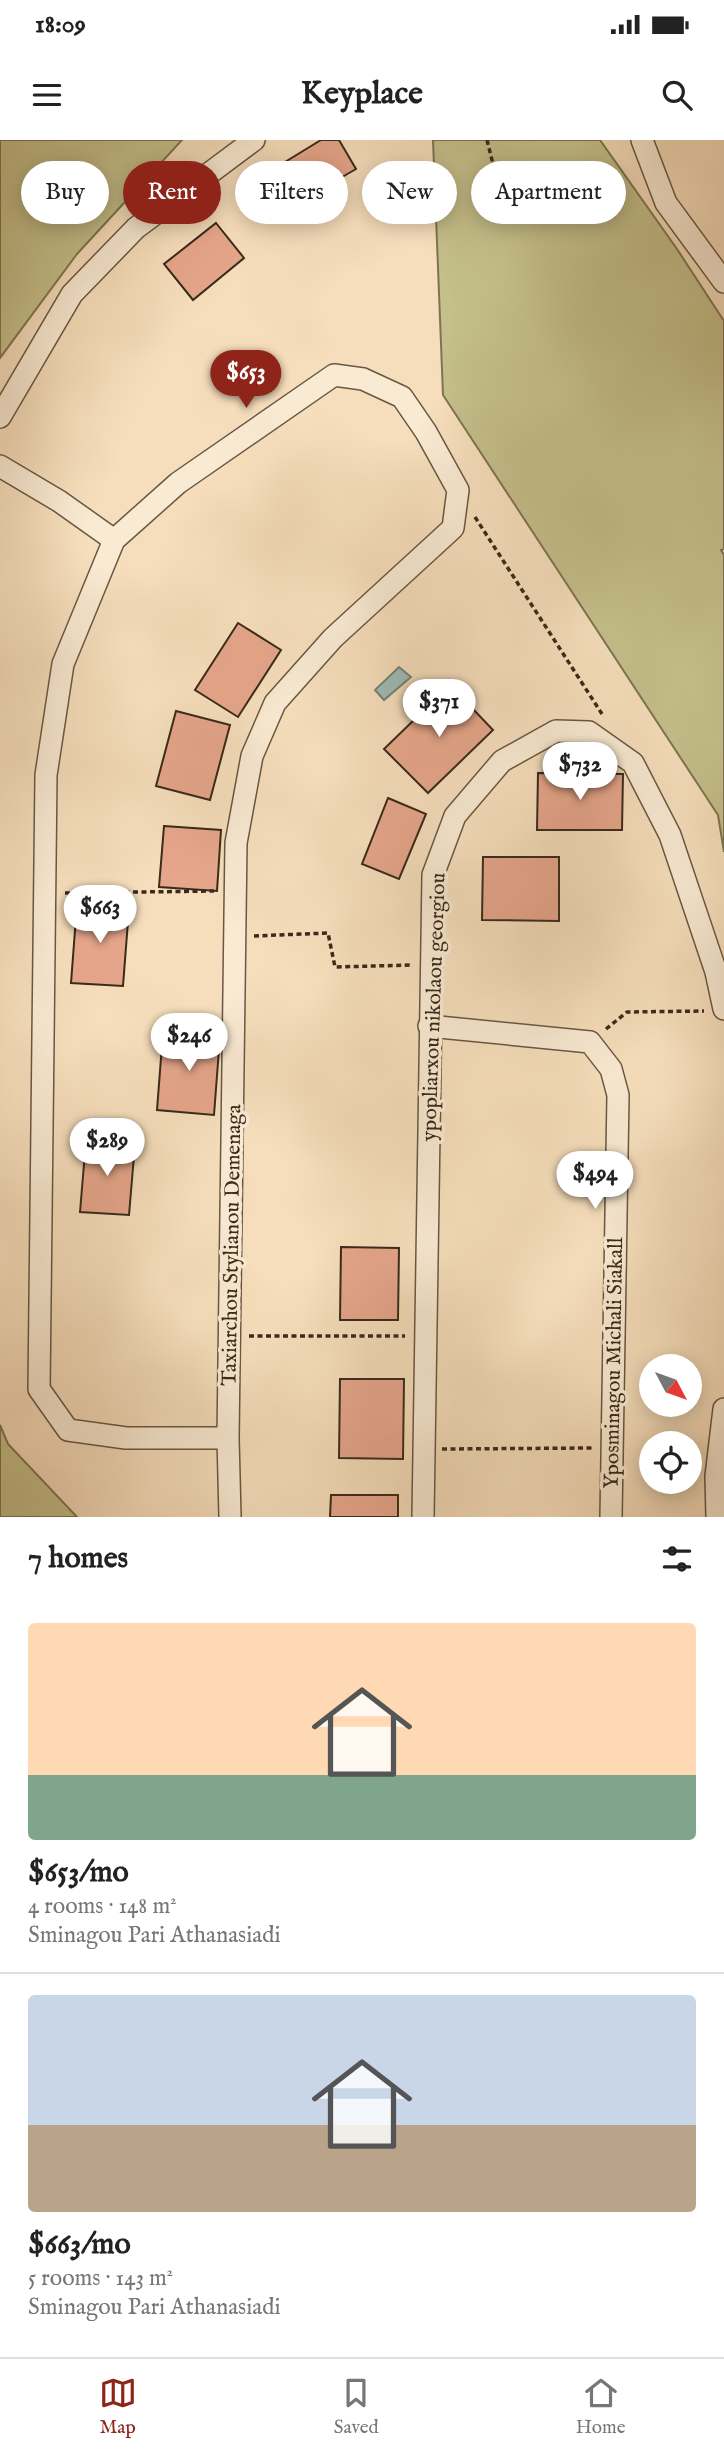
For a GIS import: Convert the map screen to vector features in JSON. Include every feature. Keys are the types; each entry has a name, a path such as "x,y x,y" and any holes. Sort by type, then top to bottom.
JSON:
{"street":[{"path":"0,417 72,294 136,228 254,140"},
{"path":"642,140 666,203 724,282"},
{"path":"228,1438 127,1438 68,1430 39,1389 46,775 63,664 114,540 177,483 334,375 363,379 402,397 426,432 458,490"},
{"path":"0,466 59,501 114,540"},
{"name":"Taxiarchou Stylianou Demenaga","path":"230,1517 228,1438 236,843 252,756 275,703 333,638 453,528 458,490"},
{"name":"ypopliarxou nikolaou georgiou","path":"423,1517 433,875 455,816 502,761 556,731 589,732 634,762 670,835 716,972 717,1010"},
{"path":"429,1026 590,1042"},
{"name":"Yposminagou Michali Siakall","path":"590,1042 611,1069 618,1095 611,1517"},
{"path":"717,1517 716,1476 724,1409"}],"path":[{"path":"486,140 492,161"},
{"path":"458,490 604,717"},
{"path":"45,893 235,891"},
{"path":"235,937 328,933 335,967 431,964"},
{"path":"590,1042 627,1012 717,1010"},
{"path":"229,1336 425,1336"},
{"path":"424,1449 612,1448"}],"shaded area":[{"path":"0,140 182,140 163,161 123,161 123,204 109,219 109,161 21,161 21,224 105,224 77,254 0,358"},
{"path":"433,140 600,140 615,161 471,161 471,224 626,224 626,177 724,321 724,549 721,550 724,555 724,852 718,815 443,395 436,224 457,224 457,161 434,161"},
{"path":"0,1425 8,1444 77,1517 0,1517"}],"water":[{"path":"399,667 411,677 384,700 375,690"}],"building":[{"path":"321,140 339,140 356,169 348,174 348,161 287,161"},
{"path":"215,224 244,258 193,300 164,264"},
{"path":"238,623 281,650 238,717 195,690"},
{"path":"450,685 493,730 428,793 384,749"},
{"path":"176,711 230,725 210,800 156,786"},
{"path":"538,773 623,774 622,830 537,830"},
{"path":"388,798 426,814 399,879 362,864"},
{"path":"164,826 221,830 217,891 159,887"},
{"path":"483,857 559,857 559,921 482,920"},
{"path":"77,904 129,908 123,986 71,983"},
{"path":"163,1032 220,1036 214,1115 157,1110"},
{"path":"86,1140 135,1144 129,1215 80,1212"},
{"path":"341,1247 399,1248 398,1320 340,1320"},
{"path":"340,1379 404,1379 403,1459 339,1458"},
{"path":"331,1495 398,1495 398,1517 330,1517"}]}
